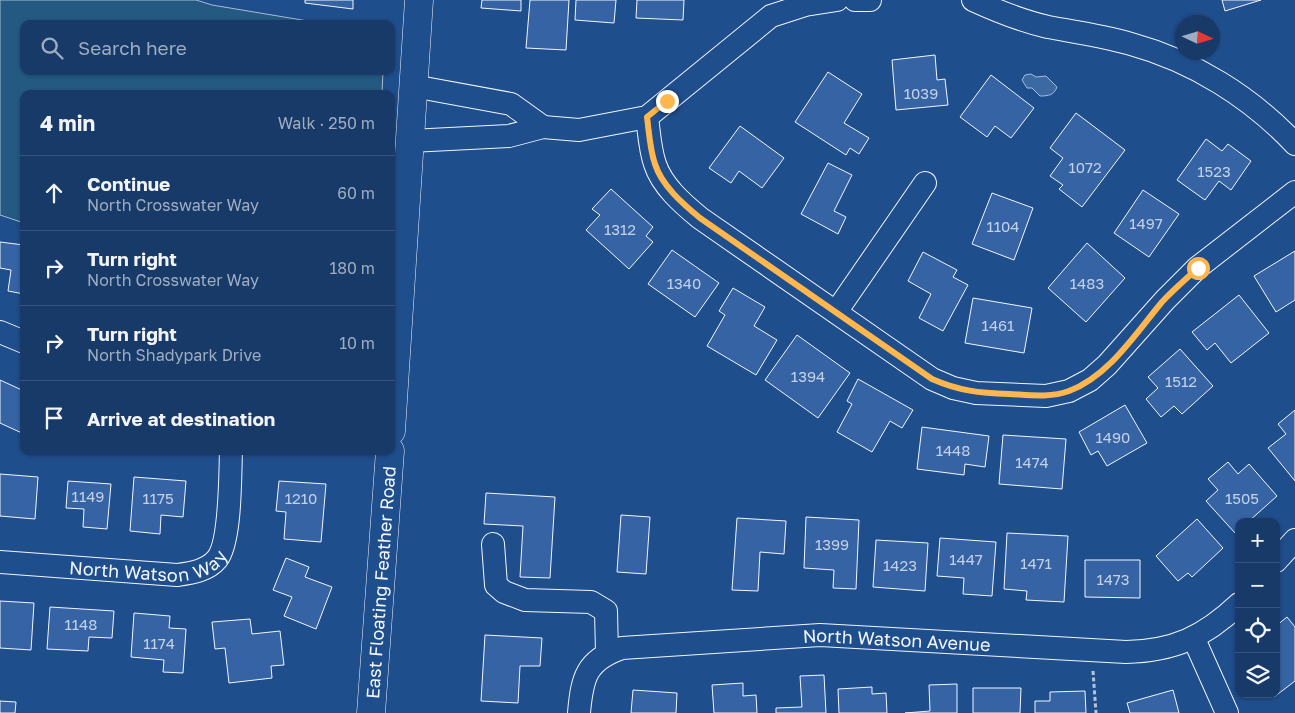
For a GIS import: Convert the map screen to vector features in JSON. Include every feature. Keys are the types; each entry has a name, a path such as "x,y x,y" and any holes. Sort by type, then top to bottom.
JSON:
{"main road":[{"path":"395,370 419,0"},
{"name":"East Floating Feather Road","path":"371,713 390,455"}],"street":[{"path":"410,141 508,136 543,128 579,130 647,117 775,8 837,0"},
{"path":"855,0 870,0"},
{"path":"973,0 1003,13 1029,21 1132,44 1180,62 1204,74 1247,101 1295,144"},
{"path":"413,86 511,104 543,128"},
{"path":"647,117 655,165 667,185 682,203 932,379 953,388 976,393 1046,396 1069,391 1090,380 1107,365 1165,300 1198,268 1295,192"},
{"path":"836,312 925,183"},
{"path":"0,332 20,340"},
{"name":"North Watson Way","path":"0,562 177,575 199,571 217,559 226,539 231,455"},
{"path":"1280,557 1295,540"},
{"path":"494,544 496,585 504,592 525,600 591,602 606,611 603,655 588,670 581,687 579,713"},
{"path":"1227,713 1194,639 1217,625 1235,608"},
{"name":"North Watson Avenue","path":"603,655 622,648 820,635 1126,652 1153,651 1194,639"}],"path":[{"path":"1093,668 1096,713"}],"shaded area":[{"path":"0,0 196,0 212,5 302,20 20,20 20,75 383,75 382,90 20,90 20,222 0,215"},
{"path":"1031,74 1036,77 1046,76 1057,87 1054,92 1049,95 1040,96 1032,88 1027,88 1022,80 1025,75"}],"building":[{"path":"305,0 353,0 353,9 305,3"},
{"path":"482,0 521,0 521,11 481,8"},
{"path":"530,0 569,0 566,50 526,48"},
{"path":"576,0 616,0 614,23 575,20"},
{"path":"637,0 684,0 683,20 636,18"},
{"path":"1222,0 1261,0 1225,11"},
{"path":"935,55 937,80 945,79 948,105 896,110 892,60"},
{"path":"828,72 862,94 844,123 869,138 859,154 850,148 846,155 795,122"},
{"path":"991,75 1034,108 1011,138 995,126 987,137 960,117"},
{"path":"1076,113 1125,150 1082,207 1059,189 1063,185 1050,176 1063,158 1050,148"},
{"path":"740,126 784,158 762,188 739,171 731,183 709,168"},
{"path":"1206,139 1222,151 1228,144 1251,161 1231,190 1219,181 1205,200 1177,180"},
{"path":"828,163 852,175 834,211 846,217 838,234 801,214"},
{"path":"611,189 653,227 646,236 653,242 629,269 586,230 600,215 592,209"},
{"path":"1143,190 1179,214 1149,257 1114,233"},
{"path":"992,193 1033,208 1014,260 972,244"},
{"path":"0,242 20,244 20,293 8,291 11,270 0,268"},
{"path":"1087,243 1125,278 1086,322 1048,288"},
{"path":"672,250 719,283 695,317 648,284"},
{"path":"1295,251 1295,300 1276,312 1254,276"},
{"path":"923,252 957,270 953,277 968,285 943,331 919,318 931,294 908,281"},
{"path":"733,288 765,307 754,326 777,340 756,375 707,346 725,315 719,311"},
{"path":"1239,295 1269,333 1231,363 1215,343 1207,350 1192,332"},
{"path":"973,298 1032,308 1024,353 965,343"},
{"path":"797,335 850,373 818,418 765,380"},
{"path":"1180,349 1213,386 1182,414 1174,406 1161,417 1146,399 1158,388 1148,377"},
{"path":"858,379 913,410 902,428 890,421 872,452 837,432 852,404 847,401"},
{"path":"0,380 20,389 20,432 0,423"},
{"path":"1125,405 1147,443 1107,466 1098,451 1091,455 1079,432"},
{"path":"1295,410 1295,481 1268,448 1286,434 1278,424"},
{"path":"922,427 989,436 985,467 965,464 964,475 917,469"},
{"path":"1003,435 1066,439 1062,489 999,484"},
{"path":"1228,462 1238,474 1249,464 1277,496 1252,518 1235,518 1235,533 1206,501 1218,490 1208,479"},
{"path":"0,474 38,477 35,519 0,516"},
{"path":"134,477 186,481 183,517 161,515 160,534 130,531"},
{"path":"68,481 111,484 107,529 83,527 84,509 66,508"},
{"path":"279,481 326,484 321,542 284,539 286,512 276,511"},
{"path":"486,493 555,497 550,578 520,577 523,526 484,524"},
{"path":"621,515 650,517 646,574 617,572"},
{"path":"806,517 859,520 856,589 833,588 834,570 804,568"},
{"path":"737,518 786,521 784,554 760,552 758,591 732,590"},
{"path":"1197,519 1223,548 1192,577 1188,573 1178,581 1156,556"},
{"path":"1007,533 1068,536 1064,602 1026,600 1027,591 1004,589"},
{"path":"940,538 996,542 992,596 963,594 964,578 937,576"},
{"path":"876,540 928,543 925,591 873,587"},
{"path":"286,558 309,567 305,577 332,587 316,629 284,616 292,597 273,590"},
{"path":"1085,560 1140,560 1140,598 1085,597"},
{"path":"0,601 34,603 31,650 0,648"},
{"path":"50,607 114,611 112,638 89,637 88,651 47,649"},
{"path":"134,613 170,616 169,628 186,629 183,673 163,672 164,660 131,657"},
{"path":"1287,617 1295,627 1295,681 1280,692 1280,653 1280,623"},
{"path":"250,619 252,634 280,631 284,665 271,666 272,678 229,683 225,648 215,649 212,622"},
{"path":"485,635 542,638 540,666 520,666 518,703 481,701"},
{"path":"824,675 826,713 776,713 776,708 802,707 800,676"},
{"path":"743,683 743,696 756,695 757,713 714,713 712,685"},
{"path":"957,684 957,713 905,713 930,711 929,685"},
{"path":"872,687 872,694 886,693 887,713 839,713 838,689"},
{"path":"973,688 1021,688 1020,713 973,713"},
{"path":"633,690 677,693 676,713 631,713"},
{"path":"1173,690 1179,713 1130,713 1127,703"},
{"path":"1085,691 1086,713 1035,713 1035,701 1050,701 1050,692"},
{"path":"0,701 16,702 15,713 0,713"}],"route":[{"path":"667,101 647,117 655,165 667,185 682,203 700,218 932,379 953,388 976,393 1046,396 1069,391 1090,380 1107,365 1165,300 1198,268"}]}
